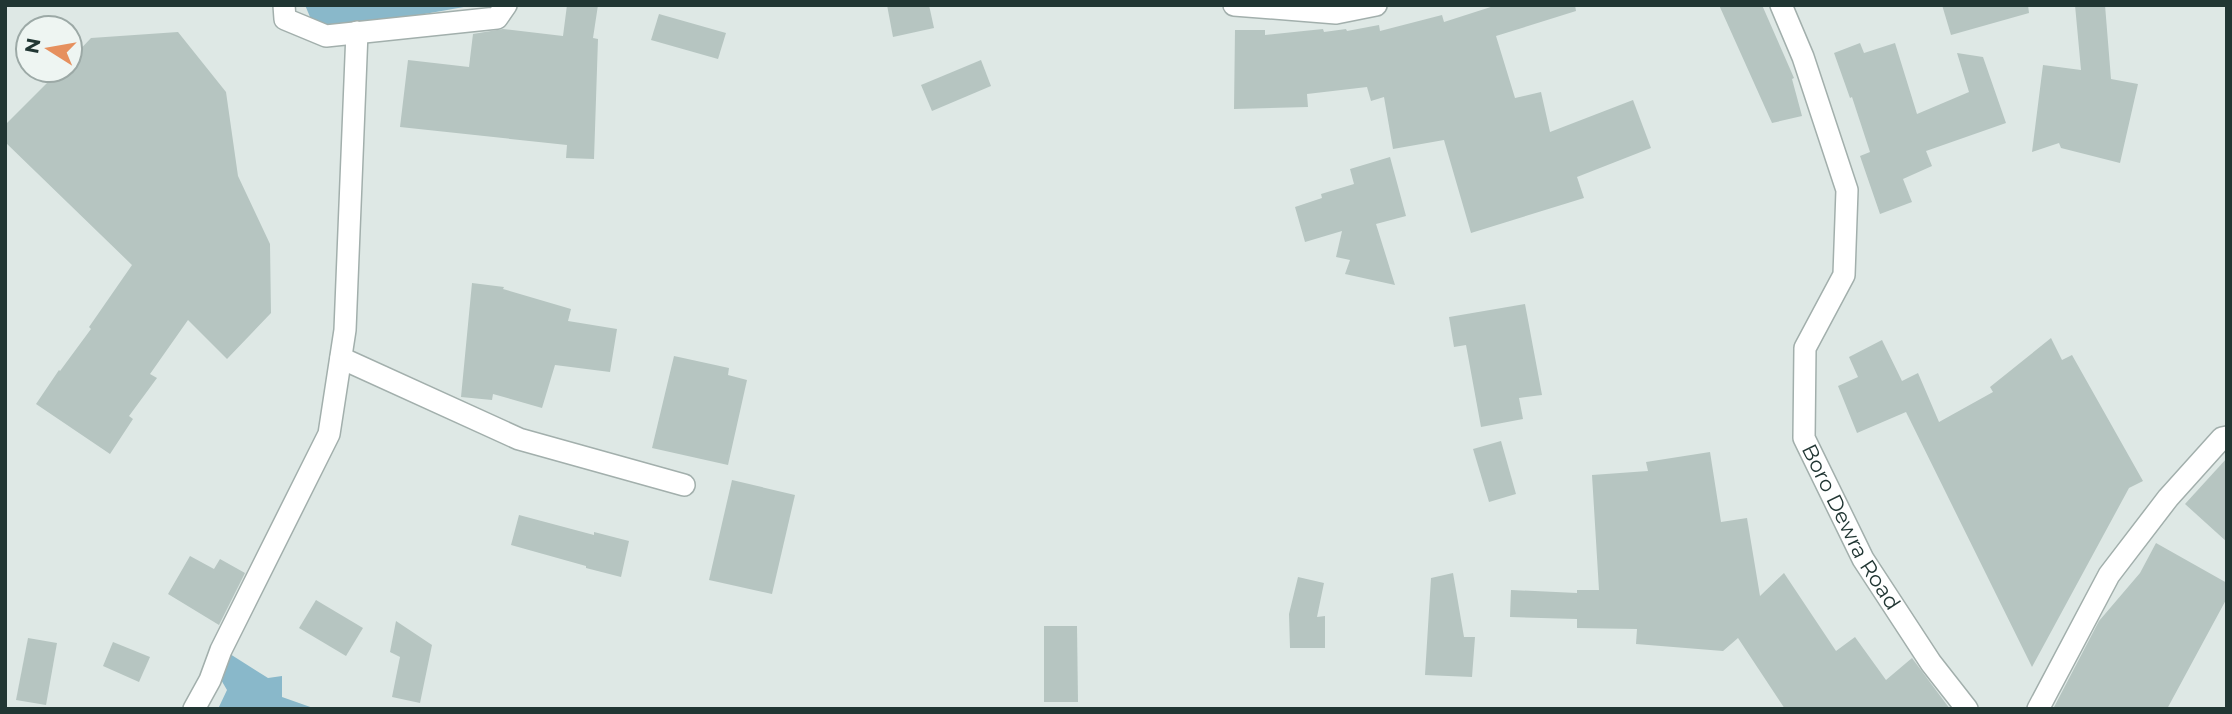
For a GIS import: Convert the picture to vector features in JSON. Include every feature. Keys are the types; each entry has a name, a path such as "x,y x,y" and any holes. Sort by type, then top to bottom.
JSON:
{"street":[{"path":"284,5 285,19 326,36 497,18 506,5"},
{"path":"1234,5 1336,13 1376,5"},
{"name":"Boro Dewra Road","path":"1781,5 1803,57 1847,190 1844,275 1805,348 1804,439 1863,559 1931,663 1967,709"},
{"path":"194,709 211,680 221,650 329,434 345,330 357,32"},
{"path":"341,358 519,439 684,485"},
{"path":"2038,709 2109,575 2168,498 2222,438 2227,437"}],"water":[{"path":"305,5 475,5 357,26 313,24"},
{"path":"230,654 268,678 282,676 282,697 316,709 218,709 227,690 220,678"}],"building":[{"path":"567,5 598,5 593,38 598,39 594,159 566,158 567,145 400,127 408,60 469,67 473,34 503,29 563,36"},
{"path":"887,5 929,5 934,28 893,37"},
{"path":"1497,5 1575,5 1576,11 1496,36 1515,98 1541,92 1550,132 1633,100 1651,148 1577,177 1584,198 1471,233 1444,140 1393,149 1384,97 1371,101 1367,87 1307,94 1308,107 1234,109 1235,30 1265,30 1265,35 1323,29 1324,32 1347,31 1379,25 1380,31 1442,15 1444,22"},
{"path":"1719,5 1762,5 1794,78 1792,79 1802,116 1772,123"},
{"path":"1942,5 2028,5 2029,13 1951,35"},
{"path":"2075,5 2105,5 2111,79 2138,84 2120,163 2061,148 2059,143 2032,152 2043,65 2081,70"},
{"path":"659,14 726,33 718,59 651,40"},
{"path":"178,32 226,92 238,176 270,244 271,313 227,359 188,320 150,374 157,378 129,416 133,419 110,454 36,404 91,329 89,327 132,265 5,142 5,125 46,84 84,84 84,45 91,38"},
{"path":"1860,43 1864,53 1895,43 1917,114 1969,92 1957,53 1983,57 2006,123 1926,151 1932,166 1903,179 1912,202 1880,214 1860,156 1870,152 1834,53"},
{"path":"981,60 991,86 932,111 921,85"},
{"path":"1390,157 1406,216 1376,224 1395,285 1345,274 1350,260 1336,257 1342,231 1305,242 1295,207 1322,198 1321,194 1354,184 1350,169"},
{"path":"472,283 504,287 503,289 571,309 568,321 617,329 610,372 555,365 542,408 493,394 492,400 461,397"},
{"path":"1525,304 1542,395 1519,398 1523,419 1481,427 1466,345 1454,347 1449,317"},
{"path":"2051,338 2062,360 2072,355 2143,481 2129,488 2032,667 1906,412 1857,433 1838,386 1858,377 1849,357 1882,340 1902,381 1918,373 1939,422 1993,392 1990,387"},
{"path":"674,356 729,368 728,375 747,380 728,465 652,448"},
{"path":"1501,441 1516,494 1489,502 1473,449"},
{"path":"1710,452 1721,522 1747,518 1760,596 1784,573 1836,651 1855,637 1886,680 1912,658 1950,709 1785,709 1738,638 1723,651 1636,644 1637,629 1577,628 1577,619 1510,617 1511,590 1577,593 1577,590 1599,590 1592,475 1648,471 1646,462"},
{"path":"2227,458 2227,542 2185,504"},
{"path":"732,480 795,495 772,594 709,580"},
{"path":"519,515 594,535 594,532 629,541 621,577 511,545"},
{"path":"2156,543 2227,583 2227,598 2167,709 2053,709 2099,621 2140,573"},
{"path":"190,556 214,569 220,559 245,573 219,625 168,594"},
{"path":"1453,573 1464,637 1475,637 1472,677 1425,675 1431,578"},
{"path":"1298,577 1324,583 1317,617 1325,616 1325,648 1290,648 1289,614"},
{"path":"316,600 363,628 346,656 299,628"},
{"path":"396,621 432,645 420,703 392,697 400,657 390,652"},
{"path":"1044,626 1077,626 1078,702 1044,702"},
{"path":"28,638 57,643 46,705 16,700"},
{"path":"113,642 150,657 139,682 103,666"}]}
